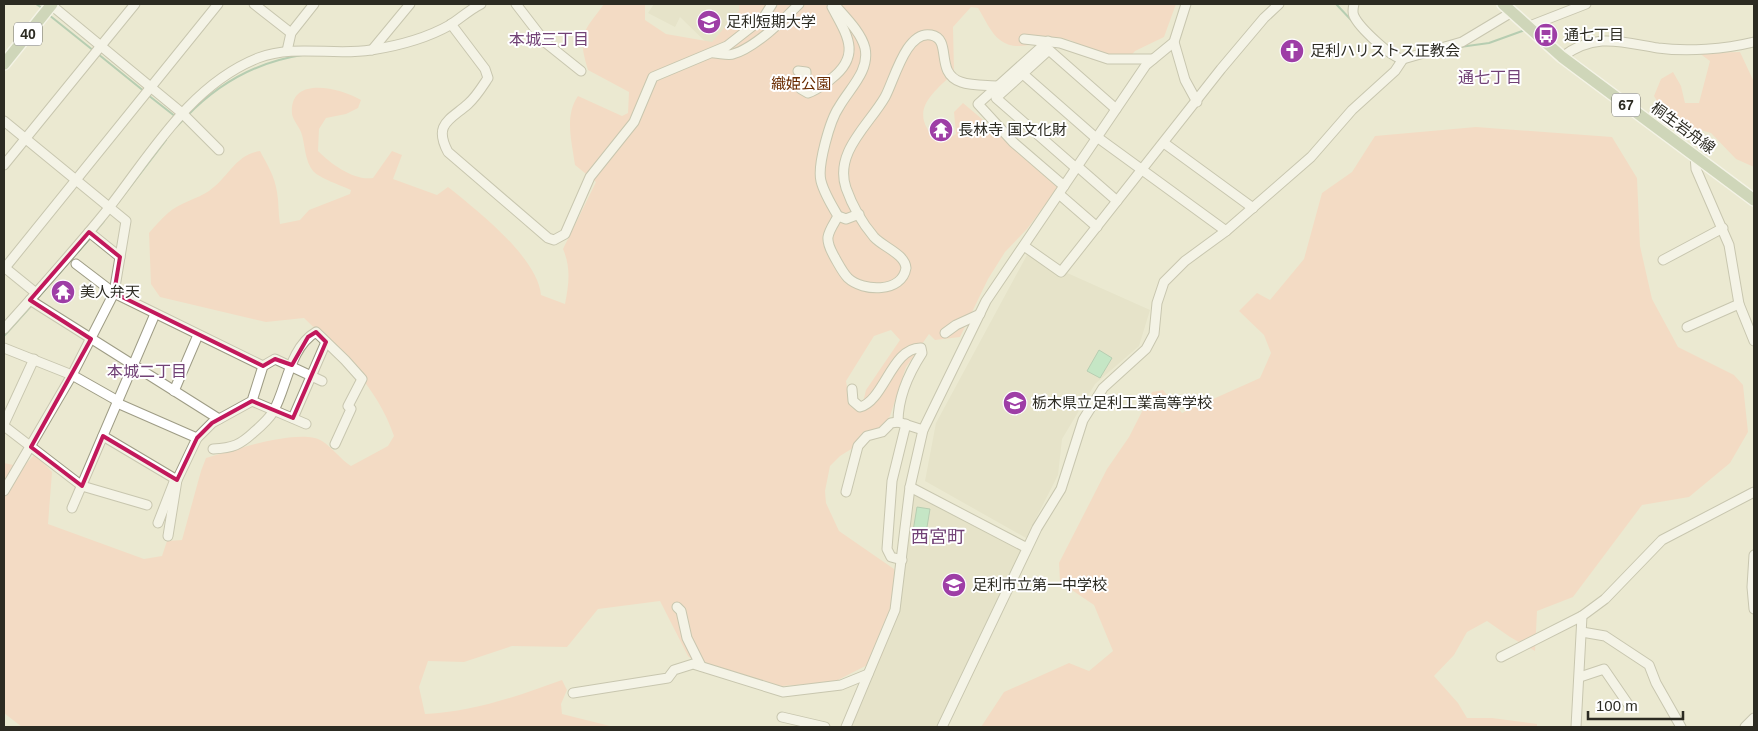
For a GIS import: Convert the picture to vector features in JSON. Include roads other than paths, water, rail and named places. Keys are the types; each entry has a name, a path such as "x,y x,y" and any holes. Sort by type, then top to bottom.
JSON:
{"main road":[{"name":"40","path":"4,64 51,4"},
{"name":"桐生岩舟線","path":"1508,8 1562,57 1754,200"}],"street":[{"path":"51,4 151,86 182,113 219,150"},
{"path":"4,165 135,4"},
{"path":"218,4 4,268 31,299 91,339 220,419"},
{"path":"254,4 291,33"},
{"path":"287,51 291,33 314,4"},
{"path":"372,50 410,4"},
{"path":"4,329 110,207 182,113 210,88 239,68 260,58 287,51 372,50 433,33 451,24 466,7 481,4"},
{"path":"516,4 546,43 581,71"},
{"path":"451,24 485,69 488,78 468,104 446,122 442,132 443,143 448,152 548,238 554,240 565,234 590,177 634,122 653,77 714,53 742,36 764,17 772,4"},
{"path":"714,53 732,55 774,28 799,4"},
{"path":"798,70 806,72 806,78 801,89 808,93 839,73 847,63 849,43 833,4"},
{"path":"833,4 861,40 866,57 859,78 838,108 822,158 821,181 838,216 846,219 859,214"},
{"path":"846,727 895,610 910,487 923,430 986,301 1116,109 1153,59 1174,42 1186,4"},
{"path":"1024,246 1061,272 1197,102 1221,69 1279,4"},
{"path":"1354,4 1355,17 1389,53 1396,58 1403,59 1462,42 1508,8"},
{"path":"1527,27 1586,4"},
{"path":"838,216 830,232 829,241 832,252 847,277 867,287 891,286 902,278 905,265 902,259 874,237 859,214 846,188 843,175 845,162 857,134 883,100 906,49 913,41 921,36 932,35 940,40 944,49 946,70 953,78 962,82 998,86"},
{"path":"1024,39 1072,46 1108,59 1153,59"},
{"path":"1562,57 1580,46 1593,42 1619,40 1658,48 1690,49 1754,42"},
{"path":"1048,41 978,104 1097,227"},
{"path":"1174,42 1185,80 1197,102"},
{"path":"1116,109 1049,50 996,98 1117,201"},
{"path":"942,727 1027,548 1061,489 1068,469 1071,452 1094,402 1103,388 1146,349 1154,334 1156,303 1164,282 1185,261 1226,231 1311,157 1352,110 1395,71 1403,59"},
{"path":"1023,74 1096,137 1226,231"},
{"path":"4,121 126,221 114,294 72,375 4,491"},
{"path":"1164,143 1253,208"},
{"path":"1695,155 1696,169 1723,228 1739,304 1754,341"},
{"path":"1663,260 1723,228"},
{"path":"89,232 120,258"},
{"path":"76,264 114,294 263,366"},
{"path":"1687,328 1739,304"},
{"path":"72,508 155,314"},
{"path":"945,333 956,325 980,314"},
{"path":"213,449 240,445 268,420 274,410 291,366 308,337 316,332 362,379 348,406 351,409 335,444"},
{"path":"174,391 198,335"},
{"path":"293,418 326,342"},
{"path":"4,348 72,375 117,402 197,438"},
{"path":"852,389 853,401 860,407 865,406 872,400 899,361 917,348 921,348 922,353 910,372 904,389 902,423 892,481 887,549 890,557 902,560"},
{"path":"168,536 178,480 197,438 220,419 252,401 263,366 275,359 322,381"},
{"path":"34,360 4,425 82,486 147,505"},
{"path":"252,401 306,424"},
{"path":"846,492 858,446 862,440 882,432 890,423 902,423 923,430"},
{"path":"103,436 178,480"},
{"path":"158,523 174,482 178,480"},
{"path":"910,487 1027,548"},
{"path":"1501,657 1582,616 1605,599 1662,540 1754,492"},
{"path":"1754,555 1752,587 1754,609"},
{"path":"677,607 681,610 687,638 701,666"},
{"path":"1576,727 1582,616"},
{"path":"1582,632 1605,636 1649,665 1676,725"},
{"path":"573,693 668,678 681,666 692,664 783,692 841,685 868,674"},
{"path":"1580,677 1604,669 1628,704"},
{"path":"782,717 826,727"},
{"path":"1745,727 1754,718"}],"waterway":[{"path":"36,4 42,8"},
{"path":"1336,4 1353,22"},
{"path":"49,15 94,51"},
{"path":"1460,47 1489,43 1525,30"},
{"path":"98,54 145,92"},
{"path":"1384,54 1397,62"},
{"path":"187,116 212,94 240,76 270,63 302,55"},
{"path":"148,95 176,117"},
{"path":"175,128 184,119"},
{"path":"117,204 166,140"},
{"path":"94,233 104,221"},
{"path":"35,301 91,237"},
{"path":"4,336 32,305"}],"place":[{"name":"足利短期大学","path":"709,22"},
{"name":"通七丁目","path":"1546,35"},
{"name":"足利ハリストス正教会","path":"1292,51"},
{"name":"長林寺 国文化財","path":"941,130"},
{"name":"美人弁天","path":"63,292"},
{"name":"栃木県立足利工業高等学校","path":"1015,403"},
{"name":"足利市立第一中学校","path":"954,585"}],"district":[{"name":"本城三丁目","path":"549,39"},
{"name":"通七丁目","path":"1490,77"},
{"name":"本城二丁目","path":"147,371"},
{"name":"西宮町","path":"938,537"}],"park label":[{"name":"織姫公園","path":"801,84"}]}
